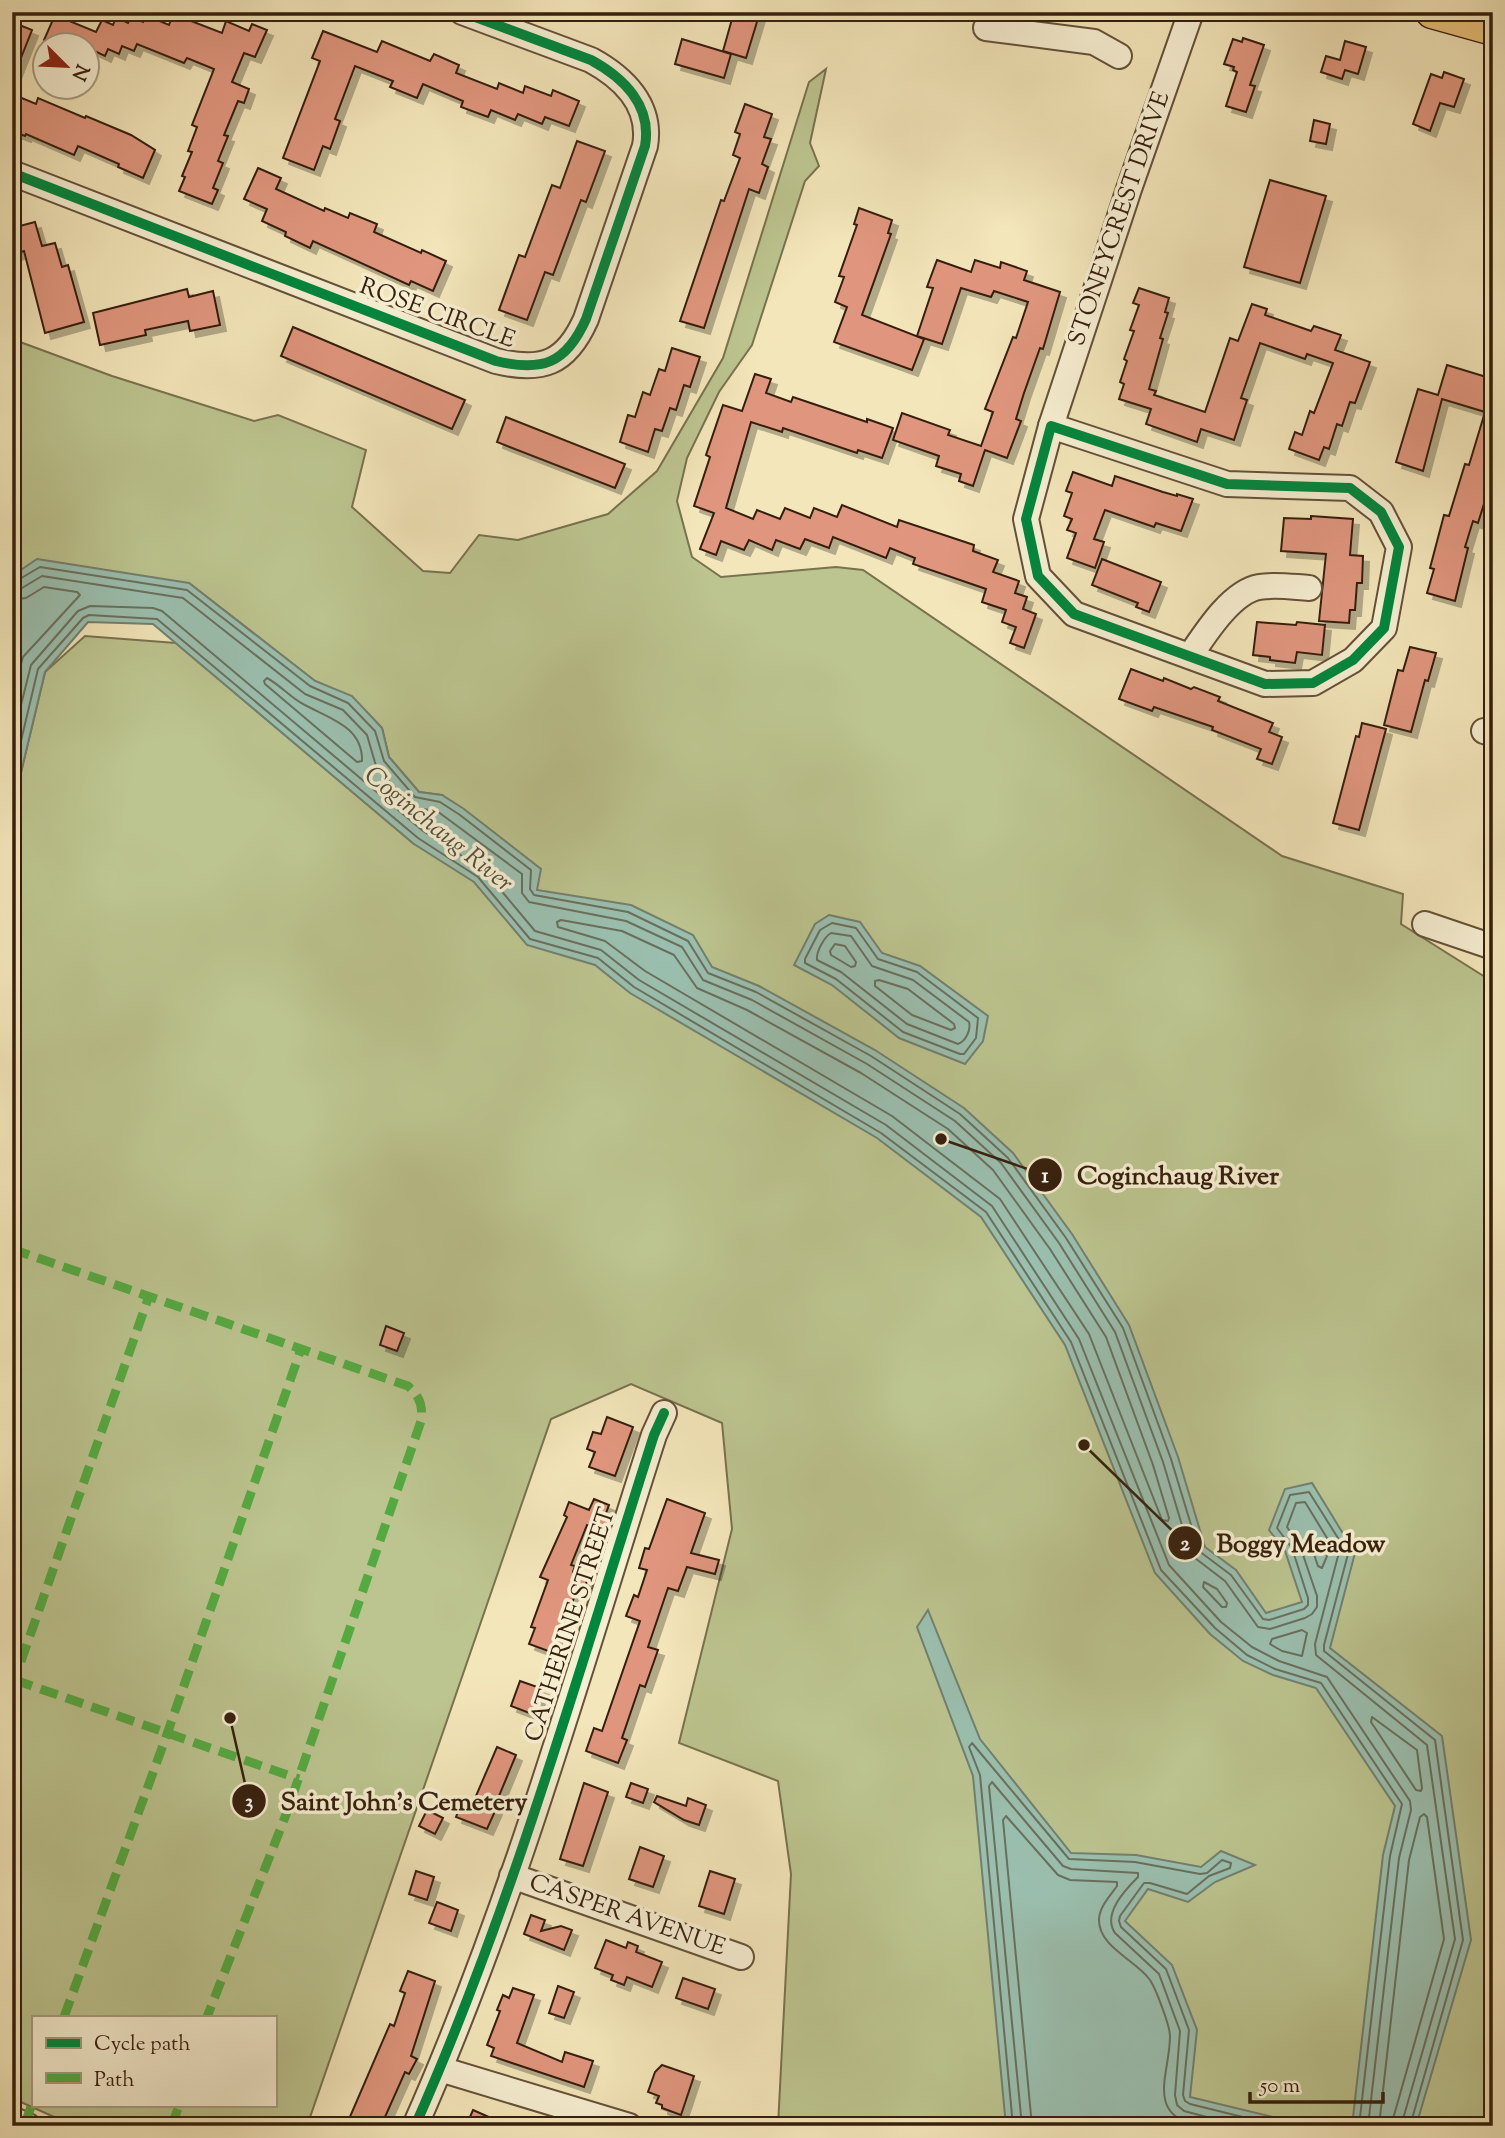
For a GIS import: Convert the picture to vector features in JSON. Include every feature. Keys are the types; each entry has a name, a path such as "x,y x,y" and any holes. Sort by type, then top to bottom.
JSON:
{"main road":[{"path":"1432,12 1493,29"}],"street":[{"name":"ROSE CIRCLE","path":"12,173 496,361 534,366 556,360 574,344 586,320 645,146 648,130 645,113 622,80 600,64 461,12"},
{"name":"STONEYCREST DRIVE","path":"1051,426 1227,484 1350,488 1381,512 1399,547 1384,628 1353,660 1313,683 1265,684 1074,614 1038,576 1026,519 1051,426 1129,188 1191,12"},
{"path":"986,28 1094,42 1119,56"},
{"path":"1190,656 1212,624 1240,596 1258,587 1309,588"},
{"path":"1424,924 1493,947"},
{"name":"CATHERINE STREET","path":"415,2126 440,2069 512,1876 654,1435 664,1413"},
{"name":"CASPER AVENUE","path":"512,1876 741,1957"},
{"path":"440,2069 629,2126"},
{"path":"12,2119 28,2126"}],"green space":[{"path":"826,69 810,143 819,166 805,181 752,345 719,392 687,458 677,501 692,557 721,577 836,567 863,570 1282,856 1403,894 1401,924 1493,982 1493,2126 778,2126 791,1874 778,1781 679,1743 732,1529 722,1423 631,1384 551,1419 307,2126 74,2126 12,2098 12,810 45,672 85,636 176,643 414,844 442,795 419,792 389,757 382,728 352,697 315,681 189,583 12,633 12,339 112,376 254,421 278,415 366,450 352,507 423,571 450,573 479,535 518,540 608,514 657,471 723,358 809,82"}],"water":[{"path":"37,559 189,583 315,681 352,696 382,728 389,757 419,792 442,795 541,869 537,890 631,905 693,935 712,967 759,986 875,1050 964,1108 1013,1153 1072,1234 1129,1325 1178,1457 1205,1547 1236,1570 1266,1613 1302,1602 1285,1551 1269,1530 1285,1489 1312,1483 1355,1553 1330,1648 1442,1736 1471,1940 1416,2126 1352,2126 1383,1855 1395,1806 1316,1688 1273,1675 1243,1661 1210,1634 1155,1573 1065,1345 981,1217 877,1138 630,993 595,965 527,945 474,882 414,844 153,624 88,622 45,672 12,810 12,576"},
{"path":"829,915 860,922 882,953 920,966 988,1016 983,1041 965,1064 899,1038 832,985 794,965 815,924"},
{"path":"928,1610 980,1739 1071,1853 1136,1855 1201,1867 1221,1851 1255,1865 1215,1882 1188,1902 1148,1889 1125,1921 1172,1965 1197,2030 1190,2097 1273,2117 1272,2126 1006,2126 973,1776 917,1627"}],"building":[{"path":"734,12 760,12 746,58 723,51"},
{"path":"173,14 222,33 226,21 249,31 252,24 267,30 255,57 244,53 232,82 249,89 244,103 238,101 224,135 228,136 218,161 223,163 213,188 218,190 212,204 179,191 192,152 188,151 197,127 192,125 214,69 187,58 184,63 137,44 134,51 122,46 119,54 108,49 105,56 102,55 102,32 96,32 102,20 113,25 116,17 128,23 131,17 143,22 145,15 169,25"},
{"path":"55,15 96,32 48,32"},
{"path":"12,22 32,30 13,78 12,78"},
{"path":"323,31 377,52 382,41 430,61 434,54 459,65 456,73 497,89 499,83 523,93 525,86 551,96 553,90 579,101 569,126 545,117 542,124 518,114 515,120 491,110 488,117 461,107 463,101 423,84 417,98 390,87 393,81 355,66 335,119 340,121 330,149 323,146 314,170 283,158 320,61 312,58"},
{"path":"1243,38 1264,45 1250,85 1255,86 1246,112 1226,106 1237,72 1233,70 1234,67 1224,64 1233,39 1242,42"},
{"path":"682,39 731,54 724,78 675,64"},
{"path":"1345,41 1366,47 1358,74 1345,70 1342,79 1321,72 1326,56 1340,60"},
{"path":"1444,72 1464,79 1454,107 1440,103 1430,131 1413,124 1431,74 1442,78"},
{"path":"12,94 36,104 47,102 85,118 86,116 131,135 155,150 143,178 78,146 74,155 26,134 25,136 12,131"},
{"path":"745,104 772,114 764,137 771,139 762,164 768,167 759,193 749,189 704,328 680,321 721,200 724,201 740,158 733,155 740,134 735,132"},
{"path":"1314,120 1330,124 1326,144 1310,141"},
{"path":"577,141 605,151 586,202 581,200 553,275 545,272 527,320 499,310 519,255 525,257 552,185 560,188"},
{"path":"258,168 281,178 276,189 324,211 325,208 348,218 350,213 377,224 374,232 446,261 433,291 411,281 409,285 313,241 310,248 285,236 286,232 262,221 267,209 244,199"},
{"path":"1270,180 1326,196 1300,283 1244,267"},
{"path":"859,208 892,220 888,233 891,234 862,315 924,339 912,370 834,342 847,307 835,302 844,277 839,276 857,225 854,224"},
{"path":"35,222 42,246 55,243 62,267 68,265 84,322 45,333 24,251 12,255 12,228"},
{"path":"937,260 971,272 975,260 1000,268 1001,262 1027,271 1024,280 1060,292 1043,349 1040,348 1024,393 1016,419 1021,421 1007,458 985,450 973,486 959,481 961,474 936,466 939,456 893,440 902,413 950,430 948,435 981,446 993,412 985,409 1013,337 1016,338 1028,302 994,291 991,297 961,288 942,344 917,336 933,288 927,287"},
{"path":"1139,288 1169,298 1165,312 1168,313 1160,338 1163,339 1149,389 1156,391 1154,395 1205,412 1230,338 1238,341 1252,304 1267,309 1265,315 1311,331 1314,326 1341,335 1335,350 1370,362 1355,403 1350,402 1342,426 1337,424 1329,449 1324,447 1319,460 1289,449 1295,432 1302,435 1310,411 1314,413 1333,363 1307,354 1305,359 1260,343 1241,398 1247,400 1234,440 1201,429 1197,442 1146,424 1151,409 1119,399 1124,384 1120,382 1127,361 1124,359 1134,331 1130,330 1139,305 1133,303"},
{"path":"187,289 189,297 213,291 220,325 190,331 188,321 145,330 146,335 100,345 93,313"},
{"path":"293,327 465,400 452,429 281,356"},
{"path":"672,348 700,357 690,387 684,385 676,410 670,408 662,431 655,429 648,452 620,442 628,415 635,417 643,392 650,395 659,369 665,371"},
{"path":"1447,365 1493,379 1493,475 1478,523 1473,521 1465,547 1468,548 1455,601 1427,593 1434,569 1430,568 1444,515 1449,516 1465,464 1469,465 1485,412 1442,399 1423,471 1396,462 1418,389 1438,395"},
{"path":"755,374 771,379 766,393 791,402 793,397 893,428 882,458 858,450 857,453 783,428 782,432 751,422 726,508 753,519 757,510 780,519 785,508 810,518 814,508 837,517 842,505 897,527 899,520 974,545 973,551 998,560 993,572 1019,581 1015,593 1027,597 1023,609 1036,614 1024,648 1010,643 1016,627 1002,622 1006,610 982,602 986,589 913,564 915,558 890,548 886,558 833,537 829,548 805,539 800,549 776,540 772,550 749,540 744,550 721,541 716,555 700,549 714,513 694,506 710,457 706,455 723,405 742,411"},
{"path":"506,417 625,464 615,488 497,442"},
{"path":"1073,472 1112,486 1115,476 1193,499 1181,531 1156,523 1154,527 1105,510 1094,539 1104,542 1095,568 1067,558 1076,533 1067,530 1072,519 1064,516 1072,493 1066,491"},
{"path":"1311,516 1353,519 1350,555 1363,556 1362,583 1357,583 1355,610 1350,610 1349,623 1319,621 1326,554 1281,551 1284,518 1311,519"},
{"path":"1102,559 1161,582 1149,612 1136,607 1138,603 1092,585"},
{"path":"1257,622 1325,625 1322,655 1297,652 1295,663 1253,655"},
{"path":"1410,647 1436,653 1428,681 1425,680 1411,732 1384,725 1398,670 1403,671"},
{"path":"1131,669 1191,689 1194,687 1220,697 1218,701 1273,723 1269,732 1282,737 1272,764 1257,759 1261,749 1212,730 1213,727 1154,707 1152,711 1119,699"},
{"path":"1362,723 1386,729 1359,830 1333,823 1356,736 1359,737"},
{"path":"386,1326 404,1333 397,1351 380,1345"},
{"path":"607,1417 633,1427 615,1476 589,1467 595,1452 587,1449 593,1432 601,1434"},
{"path":"594,1499 609,1505 605,1516 611,1519 606,1533 587,1525 571,1565 575,1566 573,1572 588,1578 582,1594 576,1592 562,1633 558,1632 551,1652 529,1644 535,1628 531,1627 548,1580 540,1577 567,1517 564,1515 569,1502 589,1510"},
{"path":"667,1499 705,1513 691,1553 719,1560 715,1574 687,1567 678,1591 668,1588 648,1647 658,1650 645,1687 640,1685 622,1738 627,1740 618,1763 586,1751 594,1728 602,1731 640,1621 626,1616 634,1595 638,1597 647,1570 639,1568 645,1548 649,1549"},
{"path":"520,1681 543,1689 532,1714 511,1706"},
{"path":"497,1747 516,1755 487,1829 456,1817 463,1799 473,1803"},
{"path":"584,1783 608,1792 583,1866 560,1859"},
{"path":"631,1783 648,1789 643,1803 626,1797"},
{"path":"657,1796 686,1806 688,1798 706,1805 699,1825 684,1820 654,1802"},
{"path":"427,1810 443,1818 435,1834 419,1826"},
{"path":"640,1847 664,1856 653,1887 629,1879"},
{"path":"416,1871 434,1877 427,1900 409,1894"},
{"path":"710,1871 735,1879 724,1914 699,1906"},
{"path":"437,1902 458,1910 451,1931 429,1923"},
{"path":"531,1915 545,1920 541,1931 561,1926 572,1930 564,1950 524,1934"},
{"path":"606,1940 626,1948 628,1942 638,1946 636,1952 662,1962 652,1987 627,1977 624,1985 611,1980 613,1975 595,1968"},
{"path":"408,1971 435,1981 411,2056 417,2059 409,2074 405,2072 381,2126 346,2126 390,2024 394,2026 405,1993 400,1991"},
{"path":"683,1978 715,1989 708,2009 676,1998"},
{"path":"558,1986 574,1992 564,2018 549,2013"},
{"path":"513,1988 534,1995 517,2043 562,2062 565,2052 593,2061 584,2087 491,2056 494,2048 487,2045 500,2011 497,2010 503,1995 509,1998"},
{"path":"662,2065 694,2076 681,2115 662,2108 662,2105 656,2103 659,2096 648,2092 655,2072"},
{"path":"473,2110 509,2126 466,2126"}],"marked path":[{"path":"12,1249 408,1386 421,1406 421,1421 287,1812 207,2016"},
{"path":"12,1687 149,1296"},
{"path":"64,2016 166,1737 301,1349"},
{"path":"15,1680 299,1779"},
{"path":"25,2124 32,2104"},
{"path":"172,2126 179,2106"}],"cycle path":[{"path":"12,173 496,361 527,365 551,361 570,346 586,319 645,146 644,118 640,106 624,85 591,60 462,12"},
{"path":"1051,426 1227,484 1350,488 1381,512 1399,547 1384,628 1353,660 1313,683 1265,684 1074,614 1038,576 1026,519 1051,426"},
{"path":"415,2126 451,2042 515,1870 654,1435 664,1413"}],"place":[{"name":"Coginchaug River","path":"941,1139"},
{"name":"Boggy Meadow","path":"1084,1445"},
{"name":"Saint John's Cemetery","path":"230,1718"}]}
